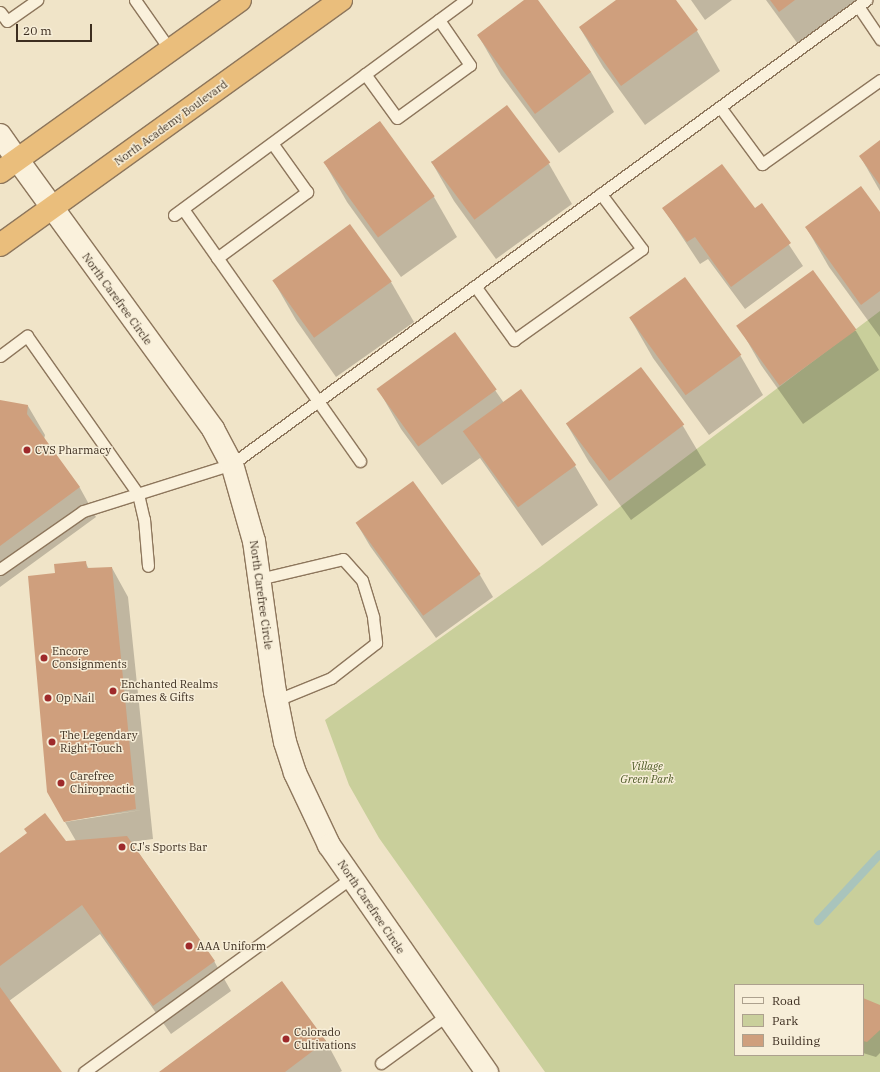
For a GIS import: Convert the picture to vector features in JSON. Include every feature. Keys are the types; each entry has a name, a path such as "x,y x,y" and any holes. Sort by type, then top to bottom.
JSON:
{"highway":[{"path":"9,166 240,0"},
{"name":"North Academy Boulevard","path":"0,245 341,0"}],"main road":[{"name":"North Carefree Circle","path":"0,135 9,166 51,209 212,429 232,464 251,528 277,700 285,742 295,773 329,845 350,879 487,1072"}],"lane":[{"path":"0,12 6,21 37,0"},
{"path":"135,0 170,50"},
{"path":"360,461 319,400 217,258 179,212 466,0"},
{"path":"0,569 83,511 232,464 862,3 880,39"},
{"path":"365,74 397,118 470,65 439,20"},
{"path":"720,107 762,164 880,80"},
{"path":"217,258 307,192 272,143"},
{"path":"475,286 514,340 642,249 601,194"},
{"path":"0,356 27,336 138,494 144,520 148,566"},
{"path":"259,579 343,559 362,580 373,617 376,643 331,678 277,700"},
{"path":"84,1072 350,879"},
{"path":"381,1063 446,1016"}],"green space":[{"name":"Village Green Park","path":"880,311 880,1072 545,1072 379,838 349,785 325,720 540,567"}],"building":[{"path":"524,0 538,0 591,72 535,114 477,35"},
{"path":"616,0 676,0 698,30 621,86 579,27"},
{"path":"770,0 795,0 779,12"},
{"path":"507,105 550,163 474,220 431,162"},
{"path":"380,121 435,196 378,237 323,162"},
{"path":"880,140 880,185 859,156"},
{"path":"722,164 755,208 762,203 791,243 731,287 695,237 687,242 662,208"},
{"path":"861,186 880,212 880,291 861,305 805,227"},
{"path":"350,224 392,281 314,338 272,280"},
{"path":"813,270 856,330 780,386 736,326"},
{"path":"685,277 741,355 686,395 629,318"},
{"path":"455,332 497,389 418,446 377,389"},
{"path":"641,367 684,425 609,481 566,424"},
{"path":"521,389 576,465 518,507 463,431"},
{"name":"CVS Pharmacy","path":"0,400 28,405 27,414 80,487 0,546"},
{"path":"413,481 481,574 423,616 356,523"},
{"path":"86,561 87,568 112,567 136,809 64,822 47,792 28,576 55,573 54,564"},
{"path":"45,813 66,841 127,836 215,961 153,1006 82,905 0,966 0,853 27,833 24,829"},
{"path":"282,981 326,1041 285,1072 159,1072"},
{"path":"0,987 62,1072 0,1072"},
{"path":"864,998 880,1005 880,1030 867,1042 864,1041"}],"waterway":[{"path":"818,921 880,854"}],"place":[{"name":"CVS Pharmacy","path":"27,450"},
{"name":"Encore Consignments","path":"44,658"},
{"name":"Enchanted Realms Games & Gifts","path":"113,691"},
{"name":"Op Nail","path":"48,698"},
{"name":"The Legendary Right Touch","path":"52,742"},
{"name":"Carefree Chiropractic","path":"61,783"},
{"name":"CJ's Sports Bar","path":"122,847"},
{"name":"AAA Uniform","path":"189,946"},
{"name":"Colorado Cultivations","path":"286,1039"}]}
